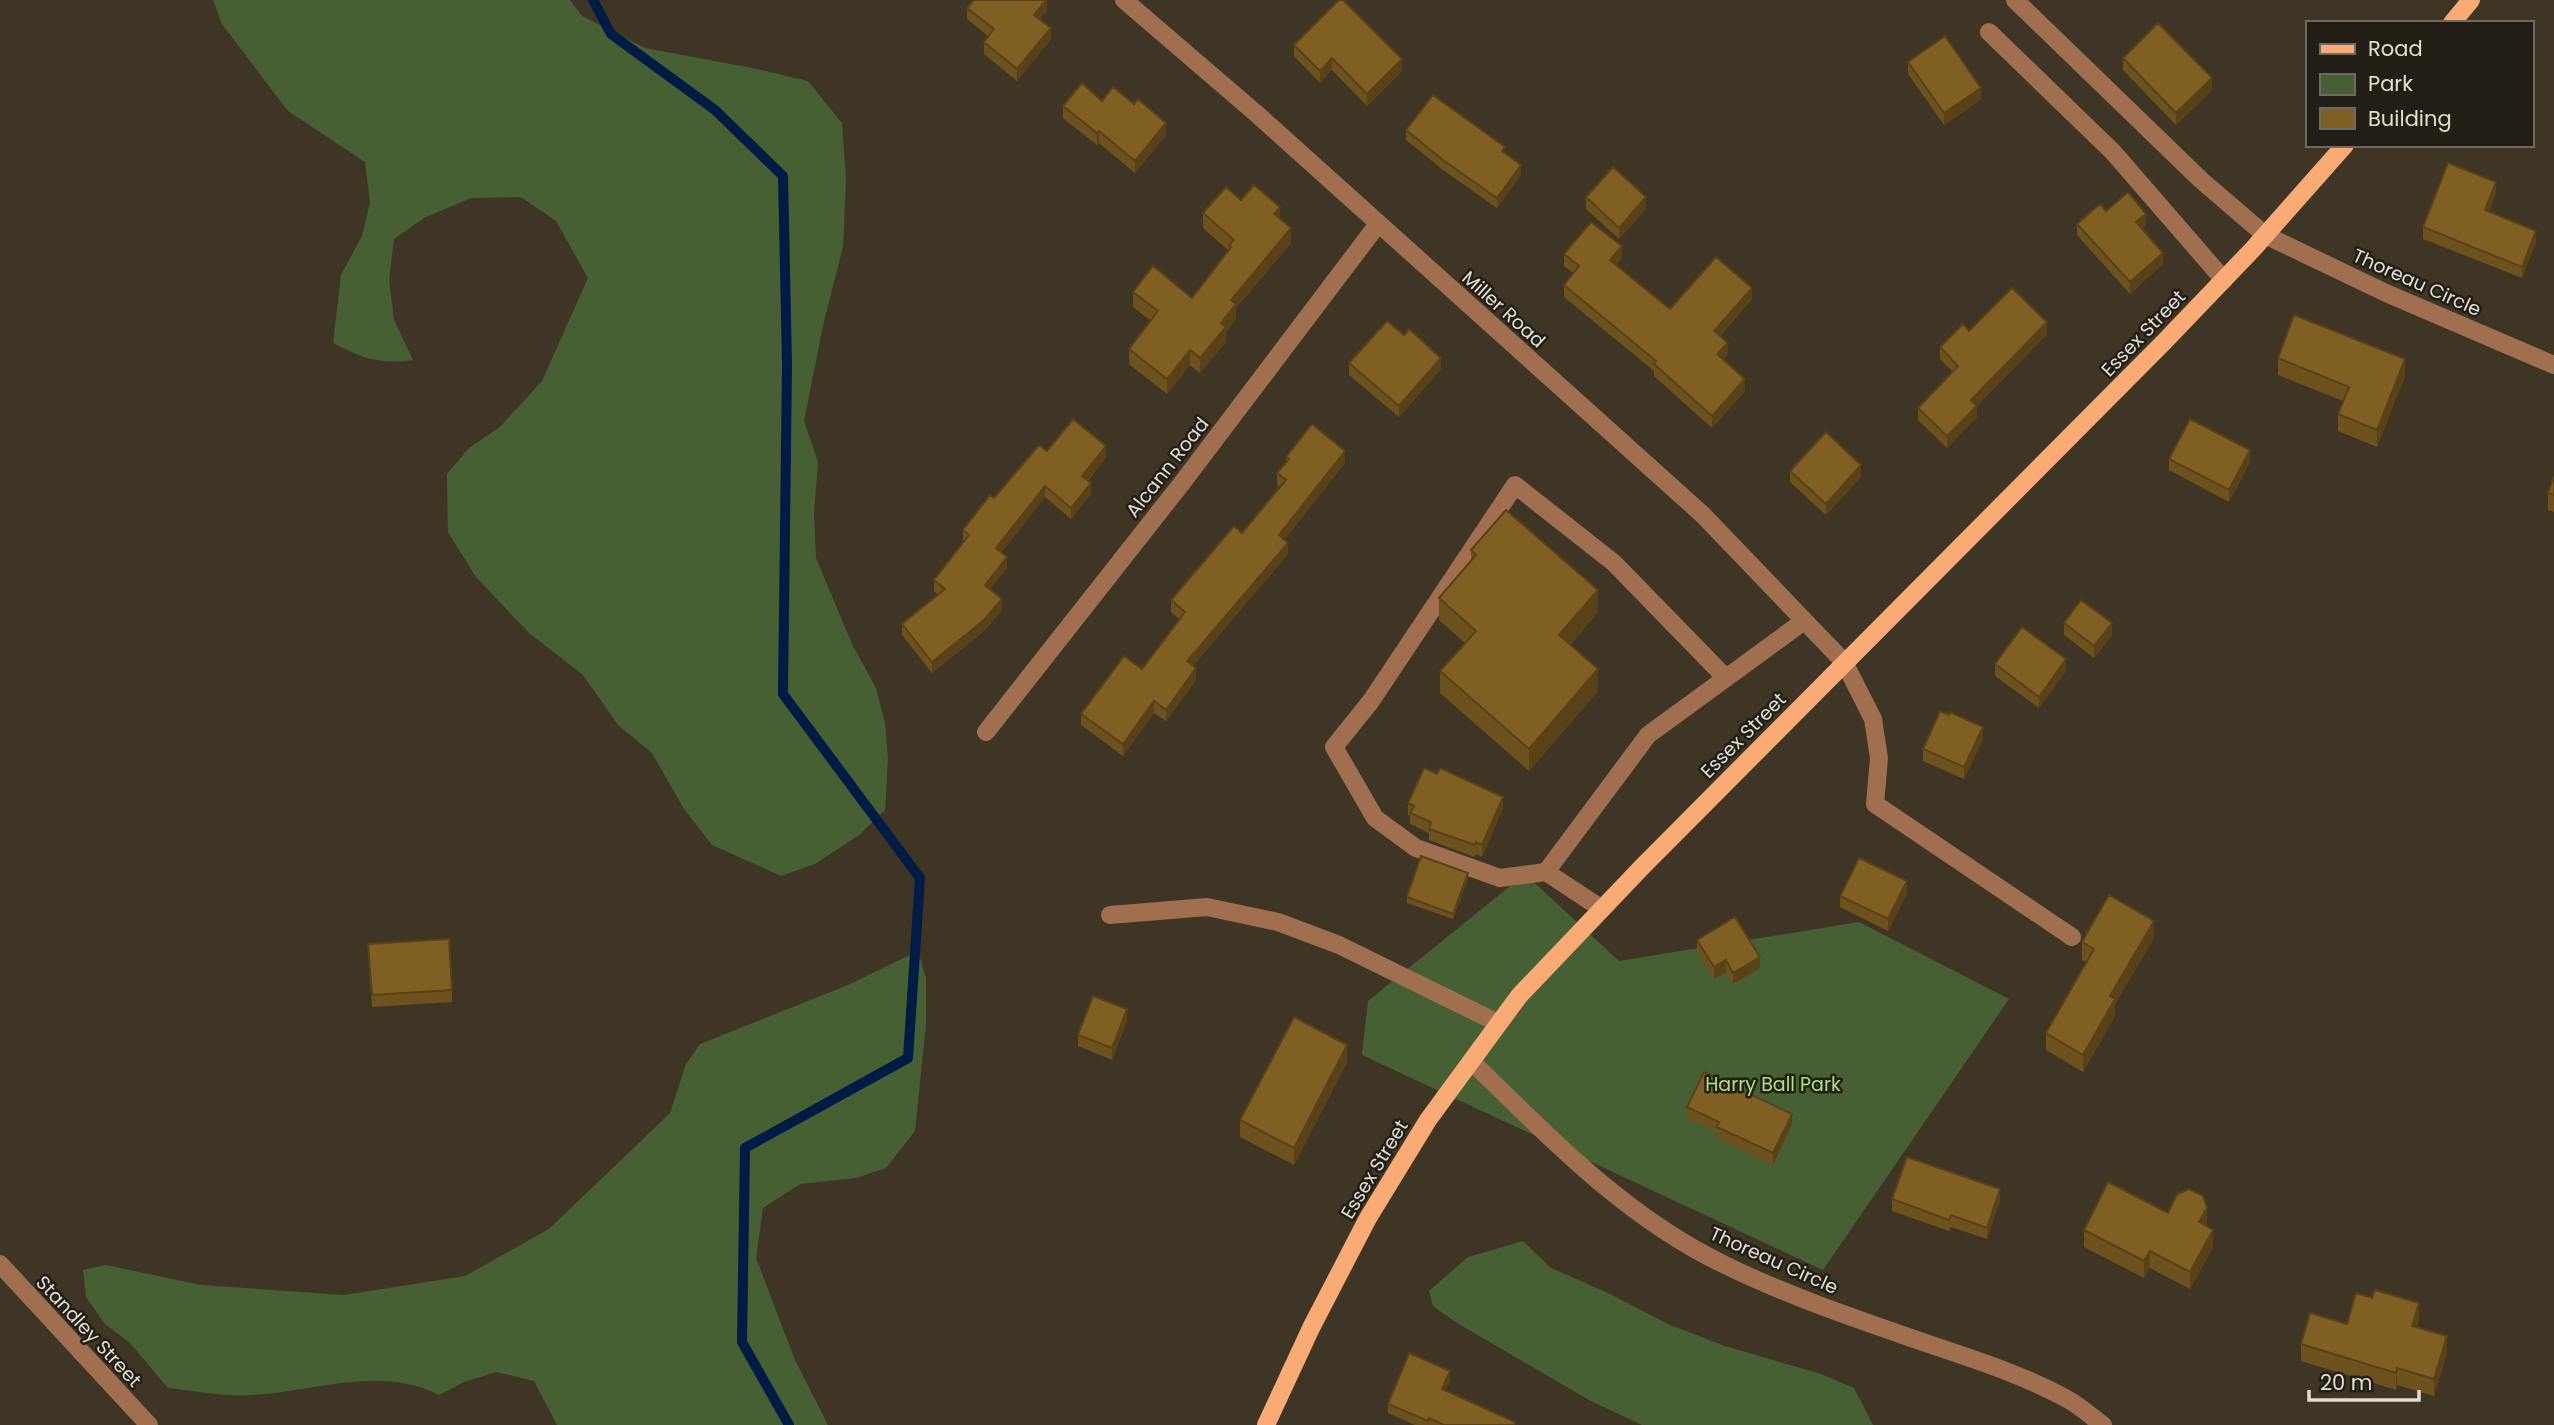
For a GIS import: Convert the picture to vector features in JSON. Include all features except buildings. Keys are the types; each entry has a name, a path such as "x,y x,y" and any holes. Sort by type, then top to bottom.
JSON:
{"main road":[{"path":"2454,21 2471,0"},
{"name":"Essex Street","path":"1266,1425 1311,1328 1368,1218 1428,1120 1519,996 1844,662 2224,280 2343,147"}],"street":[{"name":"Miller Road","path":"1124,0 1258,115 1703,515 1844,662 1872,719 1879,758 1875,804 2072,937"},
{"name":"Thoreau Circle","path":"2015,0 2201,180 2265,235 2386,293 2554,365"},
{"path":"1989,33 2113,152 2224,280"},
{"name":"Alcann Road","path":"986,732 1182,483 1378,224"},
{"path":"1602,909 1546,872 1500,878 1416,848 1375,818 1335,747 1371,701 1515,485 1614,563 1726,678"},
{"path":"1546,872 1648,735 1804,621"},
{"path":"1110,915 1207,907 1278,922 1339,944 1498,1023"},
{"name":"Thoreau Circle","path":"1471,1061 1593,1178 1655,1225 1724,1265 1797,1296 1898,1334 1981,1360 2034,1382 2071,1401 2103,1425"},
{"name":"Standley Street","path":"0,1264 149,1425"}],"green space":[{"path":"213,0 570,0 582,16 645,48 808,81 842,123 846,180 843,247 824,321 804,421 818,462 814,512 816,558 852,644 876,688 885,723 888,758 885,810 859,835 815,864 781,876 712,845 684,809 652,753 618,725 583,675 529,633 476,577 448,532 447,474 469,448 500,427 542,381 588,278 556,221 521,197 471,198 424,218 394,239 389,280 394,320 413,360 391,362 372,359 333,343 341,275 362,236 370,202 365,162 288,111 222,24"},
{"name":"Harry Ball Park","path":"1525,874 1619,961 1859,922 2009,999 1823,1270 1362,1055 1368,1001"},
{"path":"918,951 926,978 926,1023 915,1131 886,1168 856,1178 800,1184 763,1208 756,1258 795,1360 828,1425 557,1425 534,1381 496,1372 464,1382 439,1395 417,1386 371,1381 243,1395 168,1388 130,1343 105,1324 86,1297 83,1270 106,1265 201,1285 344,1295 465,1276 549,1229 670,1113 686,1064 700,1044 848,985"},
{"path":"1523,1241 1551,1268 1606,1292 1670,1325 1725,1346 1821,1374 1854,1388 1873,1425 1642,1425 1589,1400 1457,1323 1433,1306 1429,1291 1468,1257"}],"waterway":[{"path":"593,0 611,34 715,110 783,176 787,364 783,694 920,878 908,1058 745,1148 742,1342 789,1425"}]}
